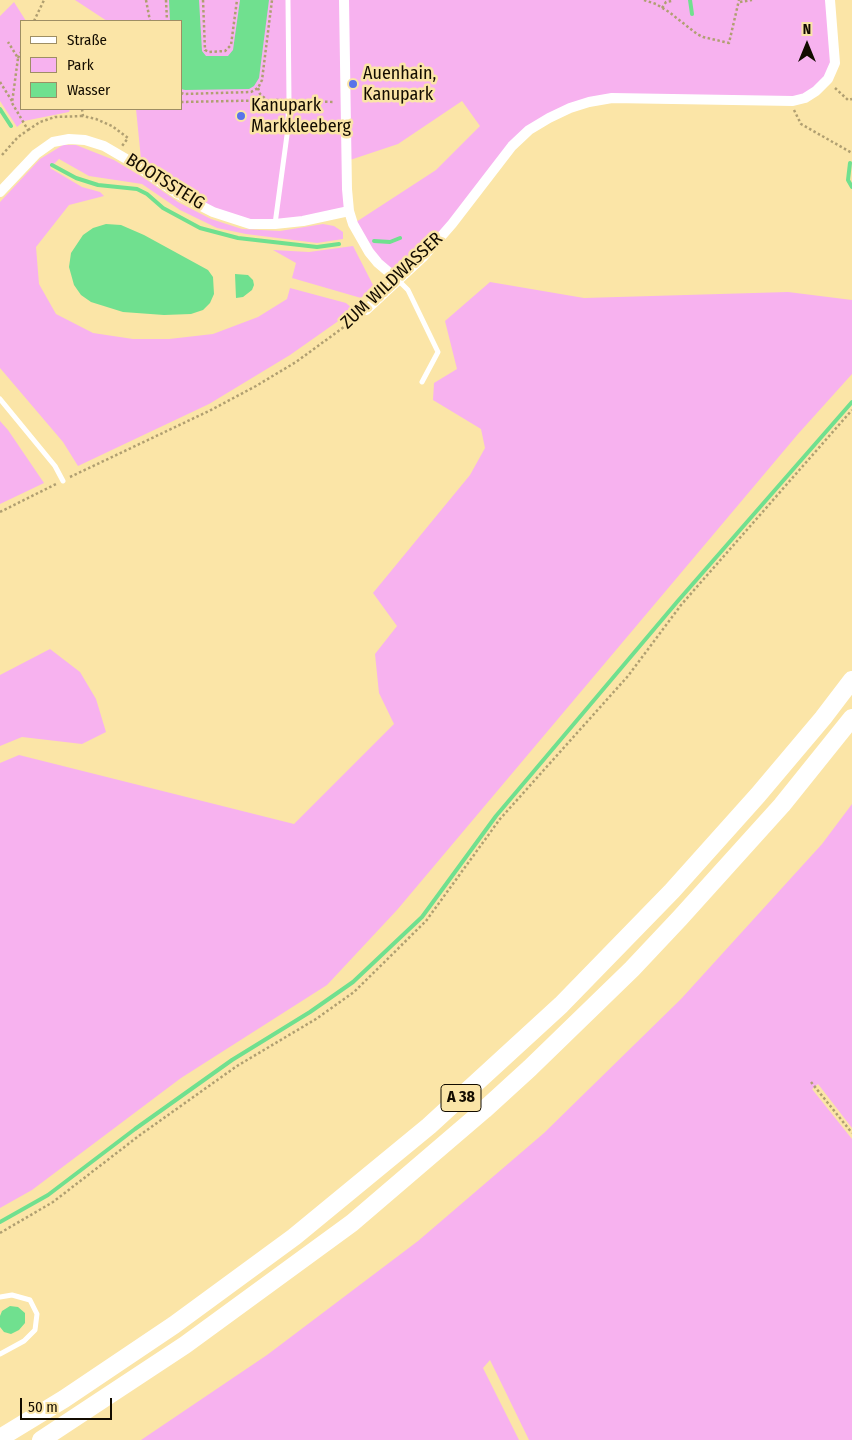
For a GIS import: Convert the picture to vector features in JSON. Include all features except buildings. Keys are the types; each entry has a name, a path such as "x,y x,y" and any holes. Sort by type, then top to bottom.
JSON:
{"highway":[{"name":"A 38","path":"0,1438 120,1362 246,1272 342,1198 470,1090 562,1005 672,892 758,795 823,718 852,680"},
{"name":"A 38","path":"41,1440 185,1346 352,1223 484,1110 632,969 680,918 782,805 852,718"}],"street":[{"path":"344,0 349,211 353,224 369,252 378,263 398,280"},
{"path":"828,79 835,63 830,0"},
{"name":"ZUM WILDWASSER","path":"366,310 424,256 452,224 512,146 529,130 556,114 589,102 612,98 793,101 805,98 816,91 828,79"},
{"name":"BOOTSSTEIG","path":"0,192 36,154 53,142 69,139 85,140 104,146 148,172 176,193 213,212 250,224 303,221 349,211"}],"lane":[{"path":"275,224 290,101 288,0"},
{"path":"398,280 408,290 438,352 422,382"},
{"path":"0,399 50,460 63,481"},
{"path":"0,1297 12,1294 30,1300 37,1314 35,1330 24,1341 0,1354"}],"path":[{"path":"34,20 44,0"},
{"path":"146,0 150,20"},
{"path":"166,0 167,20"},
{"path":"203,0 205,50 209,52 225,51 231,45 237,0"},
{"path":"182,93 251,92 258,88 262,80 272,0"},
{"path":"644,0 662,8 696,34 729,43 740,1 752,0"},
{"path":"662,8 666,2 672,0"},
{"path":"8,42 18,58"},
{"path":"12,103 20,54"},
{"path":"828,79 848,100 852,99"},
{"path":"0,82 28,130"},
{"path":"258,88 260,94 268,100"},
{"path":"182,102 268,100 334,102"},
{"path":"793,101 795,113 801,124 852,153"},
{"path":"82,110 83,116"},
{"path":"2,155 18,137 40,122 55,117 83,116 112,126 128,138 117,153"},
{"name":"ZUM WILDWASSER","path":"0,512 211,410 256,386 296,362 366,310"},
{"path":"0,1233 53,1202 140,1135 237,1066 316,1019 354,992 426,921 500,820 628,676 681,606 852,410"},
{"path":"812,1082 852,1133"}],"green space":[{"path":"75,0 830,0 833,70 805,98 589,102 529,130 452,224 398,280 378,263 353,224 436,170 480,126 462,101 398,144 347,161 349,211 275,224 213,212 142,169 136,110 182,110 182,20 105,20"},
{"path":"14,2 25,20 20,20 20,110 70,110 69,112 24,121 17,127 0,101 0,16"},
{"path":"63,145 76,145 114,160 178,202 211,219 242,229 280,231 323,224 334,226 343,232 343,239 317,243 246,234 217,228 180,210 142,184 89,176 59,159 50,168 82,187 100,192 104,196 69,205 36,247 39,284 56,314 93,333 133,339 169,339 213,334 258,317 287,299 290,288 346,303 354,310 290,355 209,404 78,466 63,442 0,368 0,202 40,159"},
{"path":"353,246 373,285 361,298 292,278 296,263 273,250 309,252"},
{"path":"490,282 584,298 788,292 852,300 852,374 798,434 397,910 327,985 181,1078 32,1190 0,1208 0,763 19,755 294,824 394,724 379,693 375,654 397,626 373,593 470,475 485,448 481,429 433,400 434,383 457,369 445,321"},
{"path":"0,421 44,483 0,504"},
{"path":"50,649 80,672 96,699 106,732 82,744 22,737 0,746 0,675"},
{"path":"852,804 852,1128 818,1084 812,1089 852,1139 852,1440 529,1440 490,1360 483,1368 519,1440 141,1440 267,1355 418,1241 544,1133 681,999 822,844"}],"water":[{"path":"169,0 199,0 202,51 206,56 228,56 233,50 240,0 269,0 259,78 254,86 249,89 182,89 182,20 170,20"},
{"path":"106,224 121,225 144,235 208,270 213,277 214,294 210,303 203,310 191,314 164,315 123,312 91,302 81,295 74,285 69,267 71,253 83,235 93,228"},
{"path":"235,274 248,275 253,280 252,290 243,297 236,298"},
{"path":"10,1306 18,1307 25,1313 25,1323 19,1330 11,1334 4,1332 0,1327 2,1311"}],"waterway":[{"path":"690,0 692,14"},
{"path":"0,109 11,126"},
{"path":"850,163 848,180 852,187"},
{"path":"52,165 76,178 98,185 137,189 147,194 163,208 200,228 238,238 317,247 339,244"},
{"path":"374,241 390,242 400,238"},
{"path":"0,1222 48,1195 135,1129 232,1060 310,1012 353,982 422,917 496,816 677,602 852,402"}],"place":[{"name":"Auenhain, Kanupark","path":"353,84"},
{"name":"Kanupark Markkleeberg","path":"241,116"}]}
